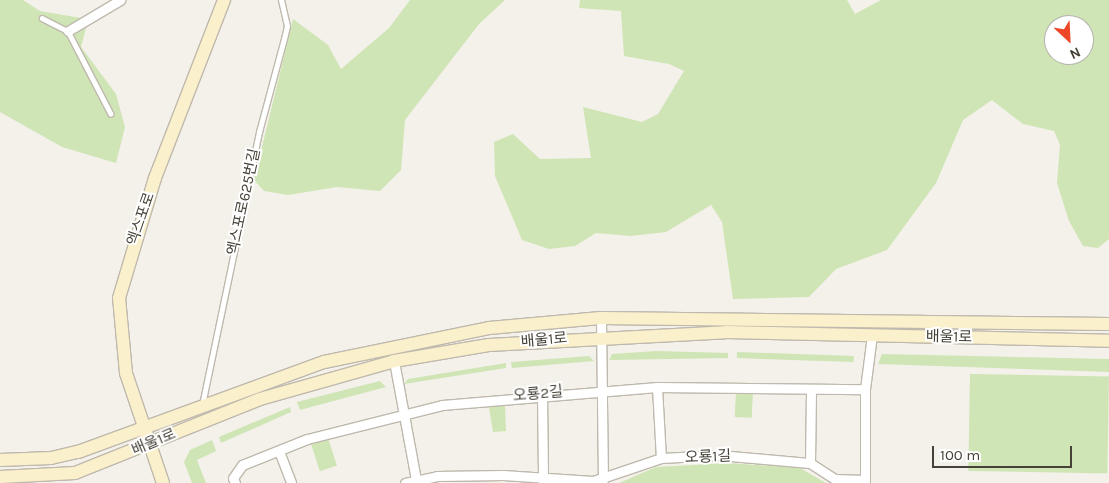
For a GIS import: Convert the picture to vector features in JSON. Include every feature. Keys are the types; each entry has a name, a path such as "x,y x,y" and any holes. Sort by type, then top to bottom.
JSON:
{"main road":[{"name":"엑스포로","path":"163,483 143,429 120,341 123,274 224,0"},
{"name":"배울1로","path":"0,460 51,458 143,429 324,362 393,346 489,328 601,318 1109,324"},
{"name":"배울1로","path":"0,477 75,473 260,399 394,361 489,345 601,336 872,335 1109,341"}],"street":[{"path":"68,31 120,0"},
{"path":"601,318 603,480"},
{"name":"오룡1길","path":"405,483 416,480 503,476 543,482 603,480 662,458 758,456 810,463 835,479 865,480 865,389 872,335"},
{"path":"394,361 401,415 416,480"},
{"path":"658,387 662,458"},
{"name":"오룡2길","path":"235,483 233,478 242,465 326,433 442,405 542,393 658,387 865,389"},
{"path":"810,463 811,389"},
{"path":"542,393 543,482"},
{"path":"279,451 291,483"}],"lane":[{"name":"엑스포로625번길","path":"202,406 259,132 281,55 287,26 281,0"},
{"path":"42,18 68,31 111,114"}],"green space":[{"path":"0,0 23,0 40,11 81,18 86,28 81,47 116,94 125,127 116,163 62,147 0,112"},
{"path":"410,0 505,0 479,24 405,120 401,170 380,191 337,187 288,195 264,191 254,180 293,19 328,45 341,69 389,28"},
{"path":"580,0 847,0 855,14 881,0 1109,0 1109,239 1098,248 1083,246 1069,221 1057,183 1060,145 1054,131 1023,124 992,100 963,120 936,183 887,250 836,269 809,297 733,299 722,222 711,205 666,232 631,236 596,233 575,246 549,249 522,240 495,176 494,142 513,134 540,159 591,158 583,107 642,122 658,114 684,71 669,64 624,56 621,11 579,8"},
{"path":"656,351 728,353 728,358 609,360 612,354"},
{"path":"737,352 854,356 854,362 737,358"},
{"path":"882,354 1109,359 1109,372 878,364"},
{"path":"589,356 594,361 512,368 511,362"},
{"path":"506,363 506,368 404,384 408,379"},
{"path":"970,374 1109,376 1107,473 968,471"},
{"path":"380,381 386,387 300,410 297,402"},
{"path":"736,392 753,393 752,418 735,417"},
{"path":"505,405 506,431 493,432 489,407"},
{"path":"290,407 291,412 221,443 219,437"},
{"path":"328,438 337,466 320,471 311,444"},
{"path":"212,440 216,451 197,460 206,483 192,483 184,462 190,450"},
{"path":"728,463 800,468 826,483 619,483 656,467"}]}
